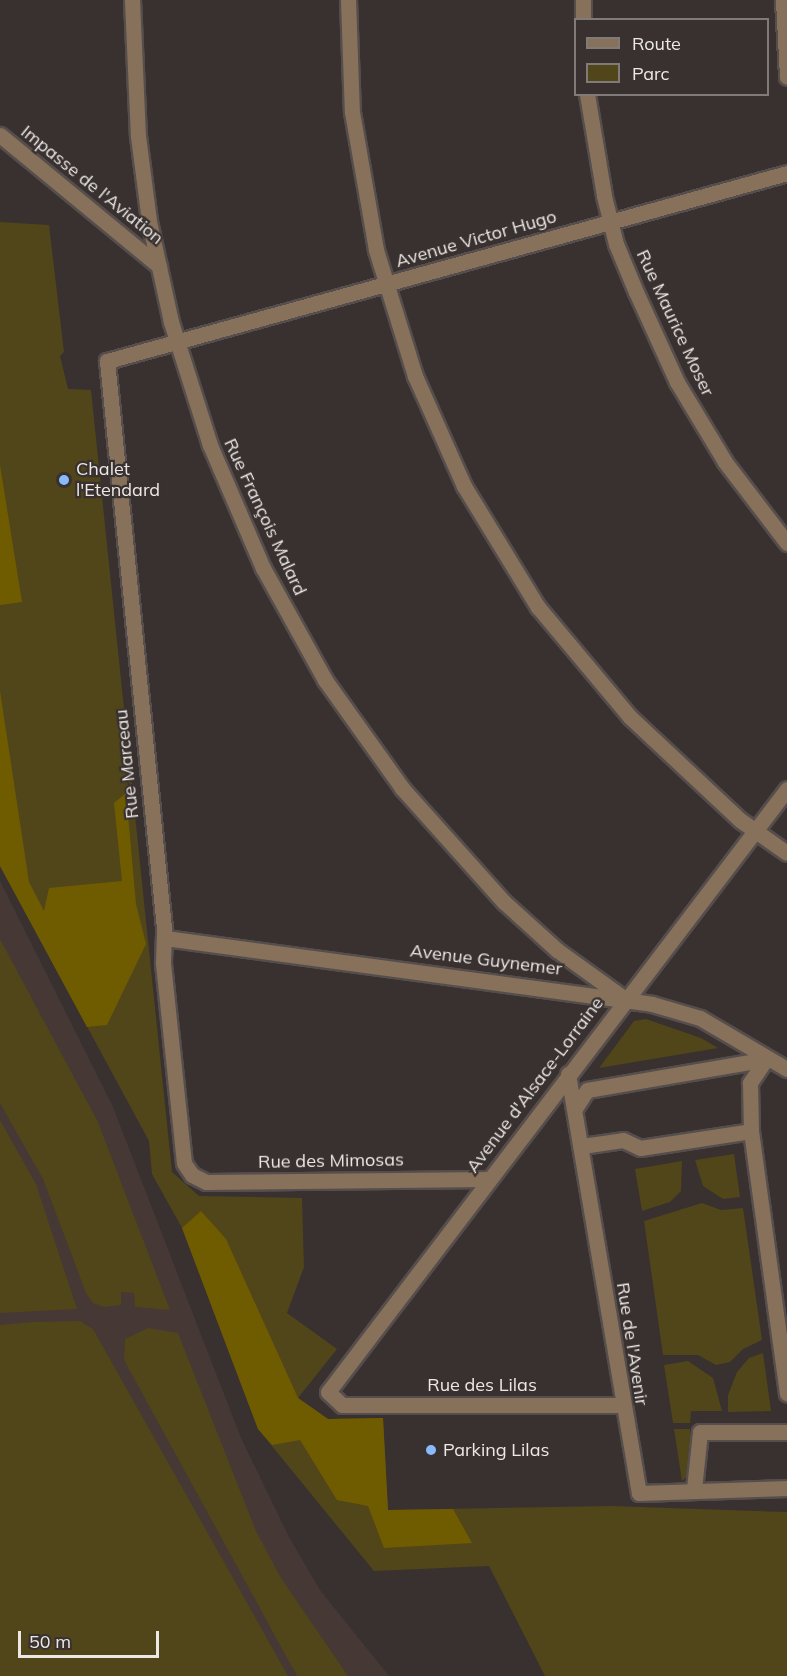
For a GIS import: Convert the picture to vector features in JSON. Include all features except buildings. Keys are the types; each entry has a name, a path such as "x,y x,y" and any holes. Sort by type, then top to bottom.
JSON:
{"street":[{"name":"Rue François Malard","path":"132,0 138,136 159,266 176,342 210,445 263,568 326,680 402,789 481,877 556,950 625,999"},
{"path":"348,0 352,112 361,174 385,285 415,376 464,486 538,607 630,717 755,831 787,853"},
{"path":"583,0 583,18"},
{"path":"783,0 787,77"},
{"name":"Rue Maurice Moser","path":"587,96 610,222 636,292 677,382 725,462 787,543"},
{"name":"Impasse de l'Aviation","path":"0,135 159,266"},
{"name":"Avenue Victor Hugo","path":"107,361 787,172"},
{"name":"Rue Marceau","path":"107,361 165,938 163,962 183,1163"},
{"name":"Avenue d'Alsace-Lorraine","path":"342,1405 328,1392 787,789"},
{"name":"Avenue Guynemer","path":"165,938 625,999 700,1018 766,1059 787,1069"},
{"path":"576,1107 587,1090 766,1059"},
{"path":"766,1059 750,1083 751,1131 787,1394"},
{"name":"Rue de l'Avenir","path":"568,1074 576,1107 622,1405 639,1493 694,1489 787,1488"},
{"path":"582,1146 623,1140 640,1148 751,1131"},
{"name":"Rue des Mimosas","path":"183,1163 192,1175 206,1182 488,1179"},
{"name":"Rue des Lilas","path":"342,1405 622,1405"},
{"path":"694,1489 700,1432 787,1432"}],"shaded area":[{"path":"0,465 22,602 0,605"},
{"path":"0,691 29,882 44,911 49,888 122,881 114,803 126,793 136,904 146,944 107,1025 87,1027 0,866"},
{"path":"0,881 113,1107 241,1438 289,1537 320,1590 389,1676 0,1676"},
{"path":"201,1211 226,1239 298,1398 328,1419 383,1418 388,1510 453,1509 472,1543 384,1548 368,1506 337,1500 300,1440 272,1445 258,1429 182,1228"}],"green space":[{"path":"0,222 49,225 64,352 60,356 68,389 91,390 172,1172 199,1196 302,1198 304,1267 287,1313 337,1349 298,1398 328,1419 383,1418 388,1510 611,1506 787,1512 787,1676 545,1676 489,1566 374,1571 258,1429 182,1228 152,1174 149,1141 0,866"},
{"path":"0,939 98,1122 170,1310 135,1307 134,1293 121,1292 121,1305 104,1307 93,1303 86,1293 43,1179 0,1103"},
{"path":"646,1019 701,1038 718,1048 599,1068 634,1021"},
{"path":"0,1120 36,1184 77,1309 0,1313"},
{"path":"734,1154 740,1197 723,1199 703,1186 695,1160"},
{"path":"682,1161 681,1191 670,1202 642,1211 635,1169"},
{"path":"702,1203 721,1210 743,1208 762,1340 743,1349 730,1362 716,1365 698,1355 663,1355 644,1221"},
{"path":"80,1321 93,1329 288,1676 0,1676 0,1325"},
{"path":"148,1328 178,1333 256,1531 281,1578 348,1676 297,1676 124,1360 125,1339"},
{"path":"763,1353 771,1411 728,1412 728,1395 737,1372 749,1358"},
{"path":"688,1361 713,1378 722,1411 691,1411 690,1423 673,1423 664,1365"},
{"path":"674,1429 690,1429 692,1464 690,1474 682,1481"}],"place":[{"name":"Chalet l'Etendard","path":"64,480"},
{"name":"Parking Lilas","path":"431,1450"}]}
